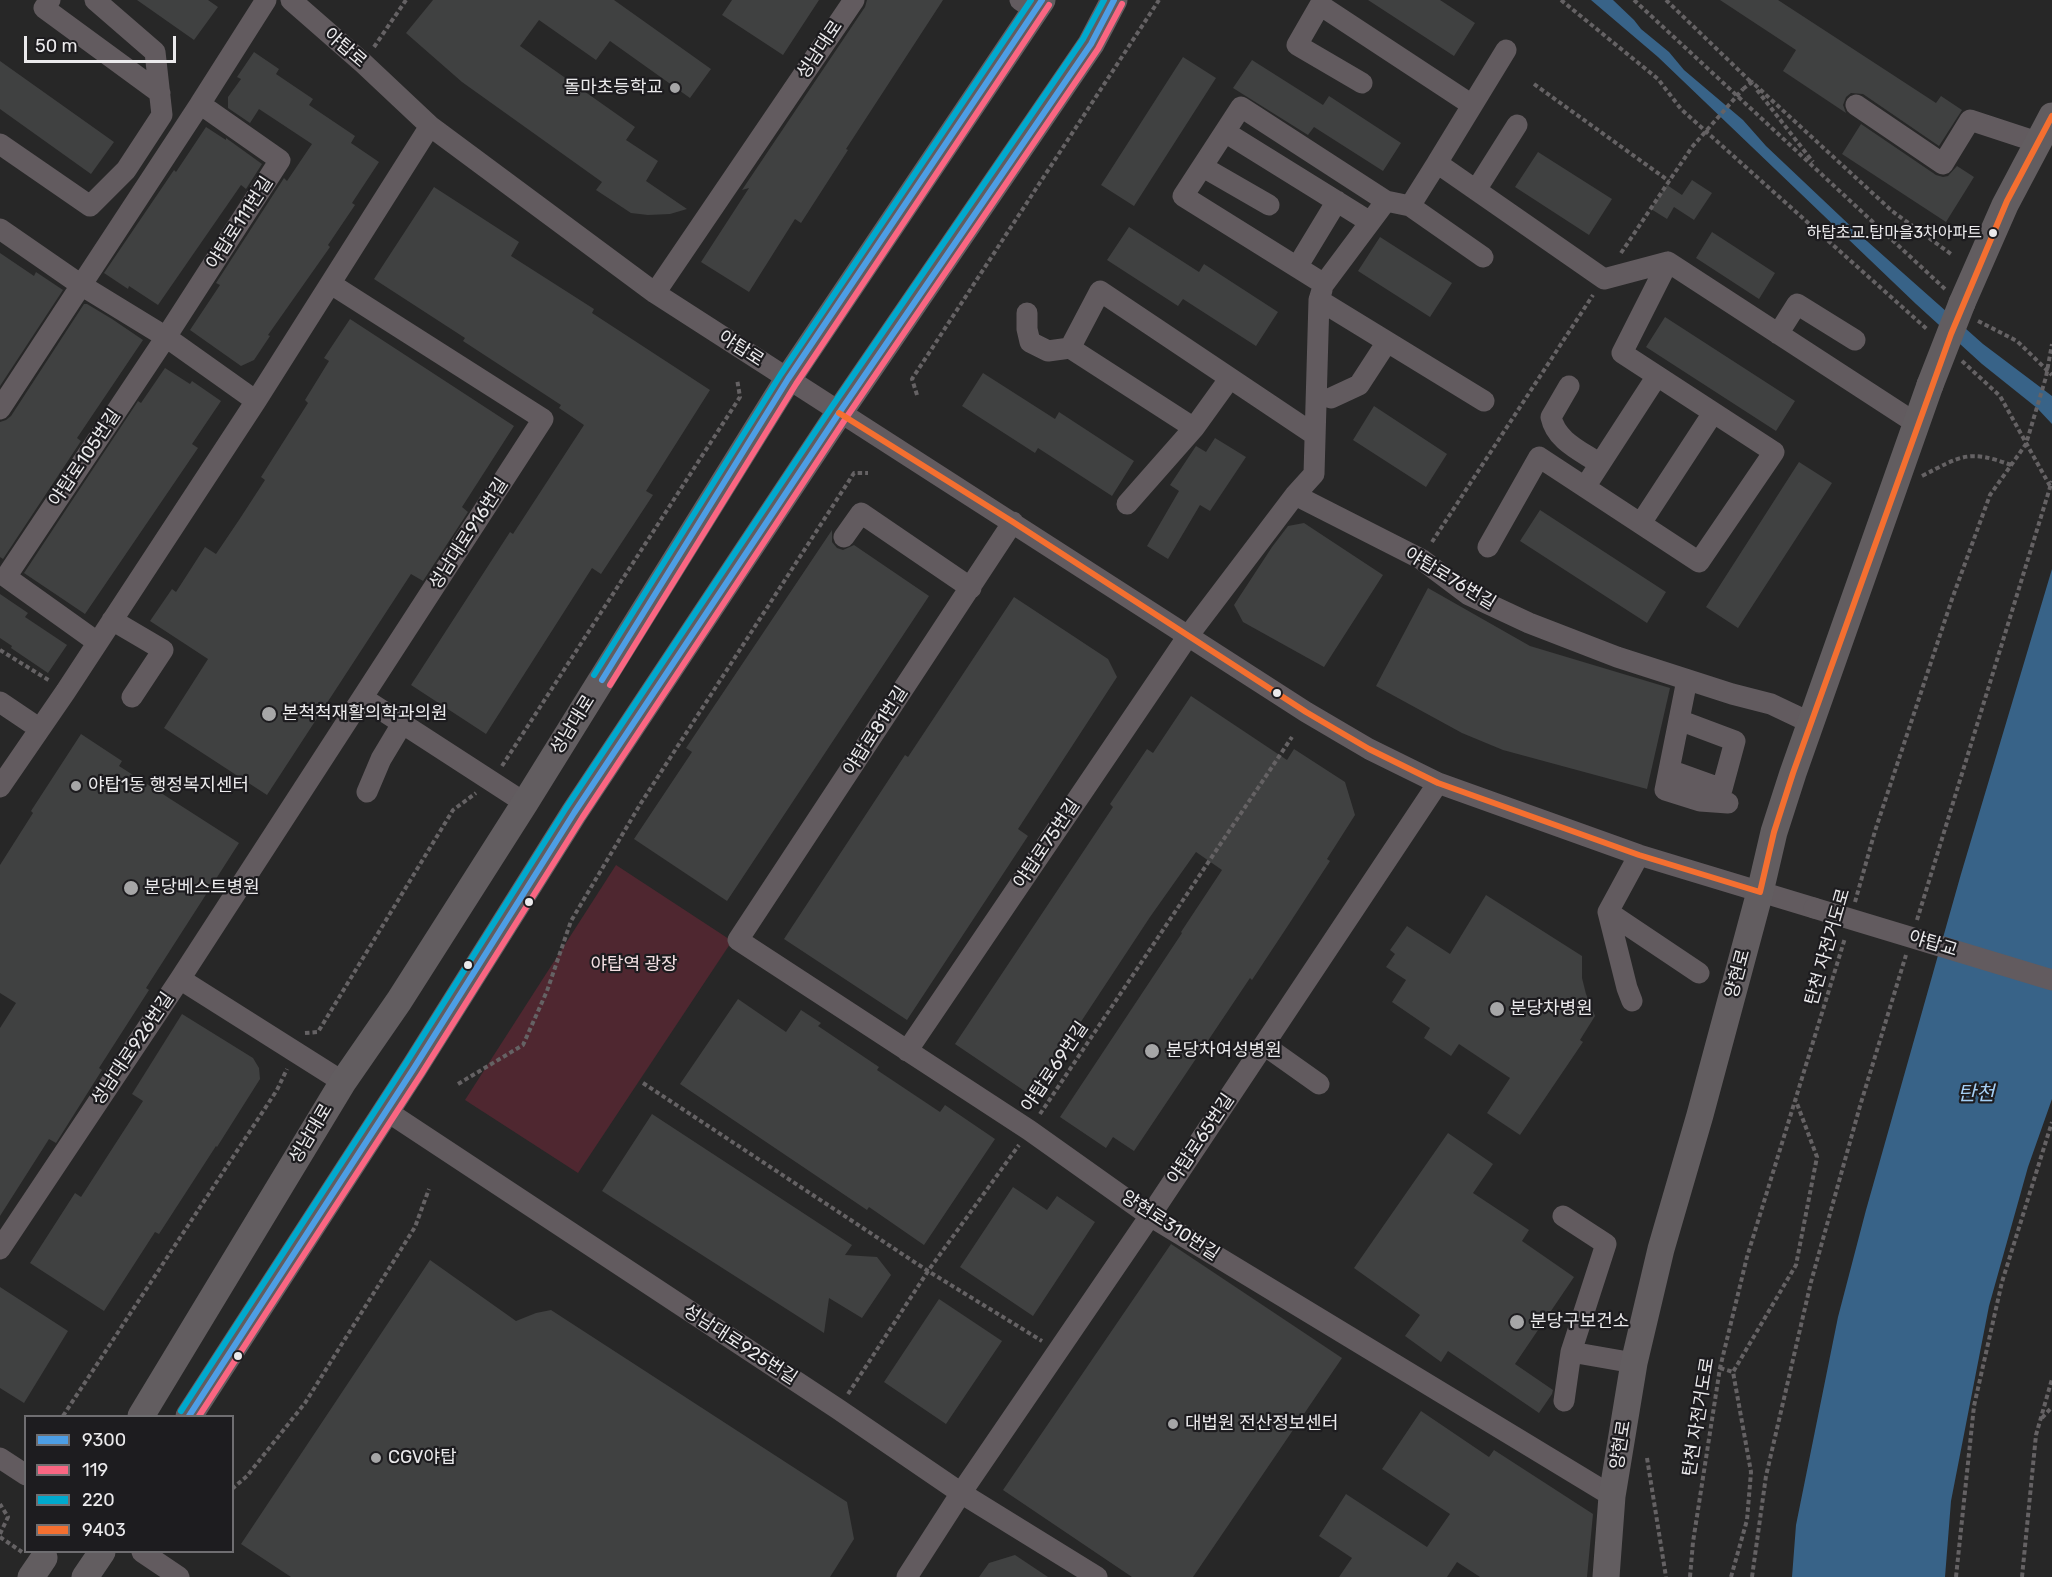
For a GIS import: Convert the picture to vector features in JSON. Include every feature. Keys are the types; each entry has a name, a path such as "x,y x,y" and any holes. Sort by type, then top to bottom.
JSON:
{"main road":[{"path":"190,1415 574,813 839,413 1091,44 1114,0"},
{"name":"성남대로","path":"142,1415 343,1082 399,1001 525,803 788,379 1032,3"},
{"path":"1959,302 2005,205 2052,116"},
{"name":"양현로","path":"1606,1577 1612,1496 1634,1363 1661,1249 1700,1115 1774,832 1959,302"},
{"path":"85,1577 101,1553"}],"street":[{"path":"50,0 44,8 160,93"},
{"path":"0,144 90,206 126,170 162,115 155,52 95,0"},
{"path":"0,409 266,0"},
{"name":"야탑로","path":"291,0 430,126 655,293 1324,723 1369,749 1438,783 1639,855 1814,908"},
{"name":"성남대로","path":"655,293 854,0"},
{"path":"1362,83 1297,45 1320,5 1472,105"},
{"path":"1410,206 1506,50"},
{"name":"야탑로111번길","path":"166,337 280,160 200,104"},
{"path":"1856,105 1942,164 1970,120 2037,142"},
{"path":"1483,257 1410,206 1386,201 1240,107 1183,196 1297,267 1322,292 1387,342 1484,401"},
{"path":"1476,190 1517,125"},
{"path":"0,787 66,692 256,401 430,126"},
{"path":"1225,132 1370,222"},
{"path":"1437,163 1604,279 1668,262 1917,424"},
{"path":"1203,167 1269,205"},
{"path":"1297,267 1337,201"},
{"path":"1188,636 1295,495 1314,474 1322,292 1386,201"},
{"path":"1,231 81,285 166,337 256,401"},
{"path":"1488,547 1539,457 1699,562 1774,452 1622,353 1668,262"},
{"name":"성남대로916번길","path":"331,284 543,419 363,698"},
{"path":"1070,348 1100,291 1315,435"},
{"path":"1778,334 1797,304 1855,340"},
{"path":"1027,313 1030,342 1048,351 1070,348 1194,428"},
{"name":"야탑로105번길","path":"97,642 6,577 166,337"},
{"path":"1331,398 1359,385 1387,342"},
{"path":"1585,487 1657,376"},
{"path":"1127,504 1194,428 1230,378"},
{"path":"1569,386 1551,417 1553,427 1560,437 1600,464"},
{"path":"1641,523 1713,413"},
{"name":"야탑로76번길","path":"1295,495 1421,559 1469,595 1528,623 1617,657 1771,704 1811,723"},
{"path":"844,537 861,513 971,588"},
{"name":"야탑로81번길","path":"738,940 1013,522"},
{"path":"112,620 163,650 132,697"},
{"name":"야탑로75번길","path":"907,1051 1188,636"},
{"path":"1687,680 1665,790 1700,801 1728,803"},
{"path":"180,979 363,698 525,803"},
{"path":"0,702 40,729"},
{"path":"1669,770 1722,789 1736,741 1679,720"},
{"path":"367,792 381,759 402,724"},
{"name":"야탑로65번길","path":"907,1577 961,1492 1150,1216 1438,783"},
{"path":"1632,1001 1608,912 1639,855"},
{"name":"야탑교","path":"1814,908 2052,980"},
{"path":"1608,912 1699,973"},
{"name":"양현로310번길","path":"738,940 1029,1130 1150,1216 1612,1496"},
{"name":"성남대로926번길","path":"0,1249 180,979 343,1082"},
{"path":"1264,1045 1319,1084"},
{"name":"성남대로925번길","path":"385,1110 961,1492 1097,1577"},
{"path":"1563,1216 1606,1244 1570,1352 1564,1401"},
{"path":"1570,1352 1634,1363"},
{"path":"0,1458 24,1474"},
{"path":"145,1553 179,1577"}],"path":[{"path":"363,63 406,0"},
{"path":"917,395 912,379 1160,0"},
{"path":"1561,0 1658,79 1681,109 1934,336"},
{"path":"1634,0 1819,170 1979,322 2017,341 2052,375"},
{"path":"1666,0 1892,211 1951,254"},
{"path":"1752,82 1819,170"},
{"path":"1421,559 1692,147 1743,89 1752,82"},
{"path":"1534,84 1669,181"},
{"name":"탄천 자전거도로","path":"1853,908 1875,831 1952,600 1990,495 2026,444 2048,371 2052,344"},
{"path":"1959,358 2000,396 2050,487"},
{"path":"64,1415 277,1090 305,1033 318,1032 453,810 492,782 740,397 737,378"},
{"path":"1893,494 1959,457 1986,456 2011,465"},
{"path":"458,1084 523,1045 548,991 571,921 641,803 854,473 868,473"},
{"path":"1915,927 2052,482"},
{"path":"0,650 66,692"},
{"name":"야탑로69번길","path":"838,1409 928,1271 1029,1130 1292,737"},
{"name":"탄천 자전거도로","path":"1690,1577 1720,1368 1746,1257 1847,929"},
{"path":"1752,1577 1766,1476 1811,1282 1860,1106 1908,949"},
{"path":"643,1083 928,1271 1058,1351"},
{"path":"1731,1577 1748,1520 1751,1472 1733,1372 1796,1265 1817,1157 1796,1099"},
{"path":"1956,1577 1974,1406 2002,1282 2052,1122"},
{"path":"234,1487 247,1476 305,1403 415,1227 429,1189"},
{"path":"1720,1368 1733,1372"},
{"path":"2022,1577 2036,1435 2052,1379"},
{"path":"2040,1420 2052,1407"},
{"path":"1647,1458 1666,1577"},
{"path":"0,1504 8,1517 0,1534"}],"green space":[{"name":"야탑역 광장","path":"616,865 732,941 578,1173 465,1100"}],"water":[{"path":"1591,0 1613,0 1641,29 1669,52 1684,70 1743,120 1766,146 1859,234 1983,344 2052,396 2052,424 2037,408 1982,364 1916,304 1658,57"},
{"name":"탄천","path":"2052,569 2052,1099 2028,1167 1989,1306 1951,1501 1945,1577 1792,1577 1796,1525 1838,1317 1961,874"}],"building":[{"path":"137,0 208,0 218,7 194,40"},
{"path":"433,0 614,0 711,69 690,98 610,41 596,60 539,20 520,46 635,127 626,140 658,161 646,181 687,209 670,214 631,213 596,190 602,182 462,82 406,33"},
{"path":"732,0 819,0 783,55 722,15"},
{"path":"867,0 943,0 801,223 795,219 749,292 701,262 749,188 742,190 865,7"},
{"path":"1368,0 1440,0 1475,23 1454,56"},
{"path":"1720,0 1778,0 1936,103 1941,96 1962,110 1939,146 1863,94 1851,93 1846,97 1843,105 1846,113 1783,71 1796,50"},
{"path":"254,52 279,69 276,74 313,99 309,105 355,136 351,143 379,162 352,203 355,205 328,245 330,247 268,335 270,336 254,360 241,366 190,330 220,285 216,283 284,178 287,181 312,144 259,109 250,123 228,108 228,97 241,79 237,77"},
{"path":"1183,57 1216,78 1134,206 1101,185"},
{"path":"1252,60 1323,105 1329,96 1401,143 1383,171 1314,127 1308,135 1233,88"},
{"path":"0,61 114,142 91,174 0,109"},
{"path":"1861,124 1936,175 1948,176 1957,166 1974,177 1946,222 1842,154"},
{"path":"206,127 226,140 226,138 262,164 246,189 241,185 158,305 104,273"},
{"path":"1538,152 1612,199 1589,235 1515,187"},
{"path":"1692,180 1712,193 1694,220 1674,207 1667,219 1651,209 1667,185 1682,195"},
{"path":"434,187 519,242 511,256 594,309 592,313 710,390 646,491 653,495 601,574 592,568 486,734 411,685 510,532 513,534 584,425 559,408 561,405 463,341 465,338 374,279"},
{"path":"1129,227 1199,272 1204,264 1278,312 1256,346 1183,299 1178,306 1107,260"},
{"path":"1712,232 1775,273 1759,299 1696,258"},
{"path":"1380,237 1452,283 1430,317 1358,271"},
{"path":"0,253 34,276 36,272 63,290 0,386"},
{"path":"84,304 143,340 77,438 81,441 3,559 0,557 0,422 11,416"},
{"path":"1665,317 1795,401 1776,431 1646,347"},
{"path":"350,319 514,426 462,507 468,512 423,581 411,574 267,795 164,728 208,659 150,621 172,589 176,592 205,547 216,554 239,520 265,480 261,477 308,403 305,400 329,361 324,358"},
{"path":"165,368 190,384 192,381 221,401 192,444 198,448 85,614 24,573 138,401 141,403"},
{"path":"983,373 1055,419 1059,412 1134,461 1112,496 1038,448 1035,453 962,406"},
{"path":"1374,406 1447,454 1426,487 1353,440"},
{"path":"1215,438 1246,457 1210,511 1200,505 1168,559 1147,546 1179,491 1170,485 1196,446 1206,452"},
{"path":"1799,462 1832,483 1738,628 1706,607"},
{"path":"1540,510 1666,592 1647,623 1520,541"},
{"path":"1304,523 1383,575 1324,667 1243,622 1234,605 1288,526"},
{"path":"832,530 832,542 837,548 843,550 854,545 929,596 727,901 634,839 692,752 686,748"},
{"path":"1428,588 1530,646 1670,688 1647,789 1503,750 1462,733 1376,686"},
{"path":"0,594 28,613 25,617 67,645 48,673 0,638"},
{"path":"1014,597 1108,659 1117,677 1018,829 1028,836 907,1020 784,939 905,755 908,757"},
{"path":"1191,696 1287,760 1294,749 1345,782 1355,815 1327,859 1330,861 1289,924 1134,1151 1113,1137 1106,1148 1060,1117 1222,870 1196,852 1150,917 1032,1096 955,1044 1113,807 1110,804 1147,749 1153,753"},
{"path":"81,734 122,761 119,766 239,843 146,988 149,990 99,1068 102,1070 56,1143 49,1139 0,1216 0,1028 16,1003 0,993 0,865 33,813 31,811"},
{"name":"분당차병원","path":"1486,895 1582,956 1582,978 1595,1016 1580,1040 1583,1042 1520,1135 1487,1113 1510,1078 1459,1044 1451,1056 1424,1038 1430,1028 1392,1002 1406,980 1386,967 1395,954 1390,950 1407,926 1450,954"},
{"path":"738,999 786,1032 801,1010 821,1023 818,1026 879,1067 877,1070 940,1112 945,1105 995,1139 924,1245 869,1207 867,1210 680,1084"},
{"path":"182,1014 253,1058 259,1068 260,1079 159,1234 155,1232 104,1311 30,1263 75,1193 81,1197 143,1101 132,1094"},
{"path":"652,1114 852,1245 845,1255 877,1257 891,1275 862,1318 829,1298 824,1333 602,1191"},
{"path":"1448,1133 1493,1164 1473,1193 1529,1230 1522,1241 1574,1277 1515,1364 1553,1390 1539,1413 1448,1351 1441,1362 1405,1336 1420,1315 1354,1268"},
{"path":"1013,1187 1047,1210 1057,1196 1095,1222 1033,1316 960,1267"},
{"name":"대법원 전산정보센터","path":"1171,1244 1342,1358 1193,1577 1132,1577 1003,1490"},
{"path":"430,1260 516,1321 551,1310 847,1502 854,1539 830,1577 291,1577 241,1544"},
{"path":"0,1287 68,1331 24,1403 0,1388"},
{"path":"939,1299 1002,1341 946,1424 884,1382"},
{"path":"1421,1411 1489,1457 1494,1450 1593,1514 1587,1577 1480,1577 1457,1562 1447,1577 1339,1577 1352,1558 1319,1536 1346,1494 1427,1547 1450,1514 1382,1469"},
{"path":"1015,1555 1048,1577 979,1577 989,1563"}],"transit line":[{"name":"220","path":"594,675 781,374 1031,0"},
{"name":"9300","path":"602,680 788,379 1042,0"},
{"name":"220","path":"181,1411 406,1063 566,808 831,408 1083,39 1104,0"},
{"name":"9300","path":"190,1415 414,1068 574,813 839,413 1091,44 1114,0"},
{"name":"119","path":"200,1415 422,1073 582,818 846,418 1098,49 1122,4"},
{"name":"119","path":"610,685 796,384 1049,5"},
{"name":"9403","path":"839,413 1013,522 1306,712 1369,749 1438,783 1639,855 1760,892 1774,832 1793,773 1951,334 2007,201 2052,116"}],"place":[{"name":"돌마초등학교","path":"675,88"},
{"name":"하탑초교.탑마을3차아파트","path":"1993,233"},
{"name":"본척척재활의학과의원","path":"269,714"},
{"name":"야탑1동 행정복지센터","path":"76,786"},
{"name":"분당베스트병원","path":"131,888"},
{"name":"분당차병원","path":"1497,1009"},
{"name":"분당차여성병원","path":"1152,1051"},
{"name":"분당구보건소","path":"1517,1322"},
{"name":"대법원 전산정보센터","path":"1173,1424"},
{"name":"CGV야탑","path":"376,1458"}]}
